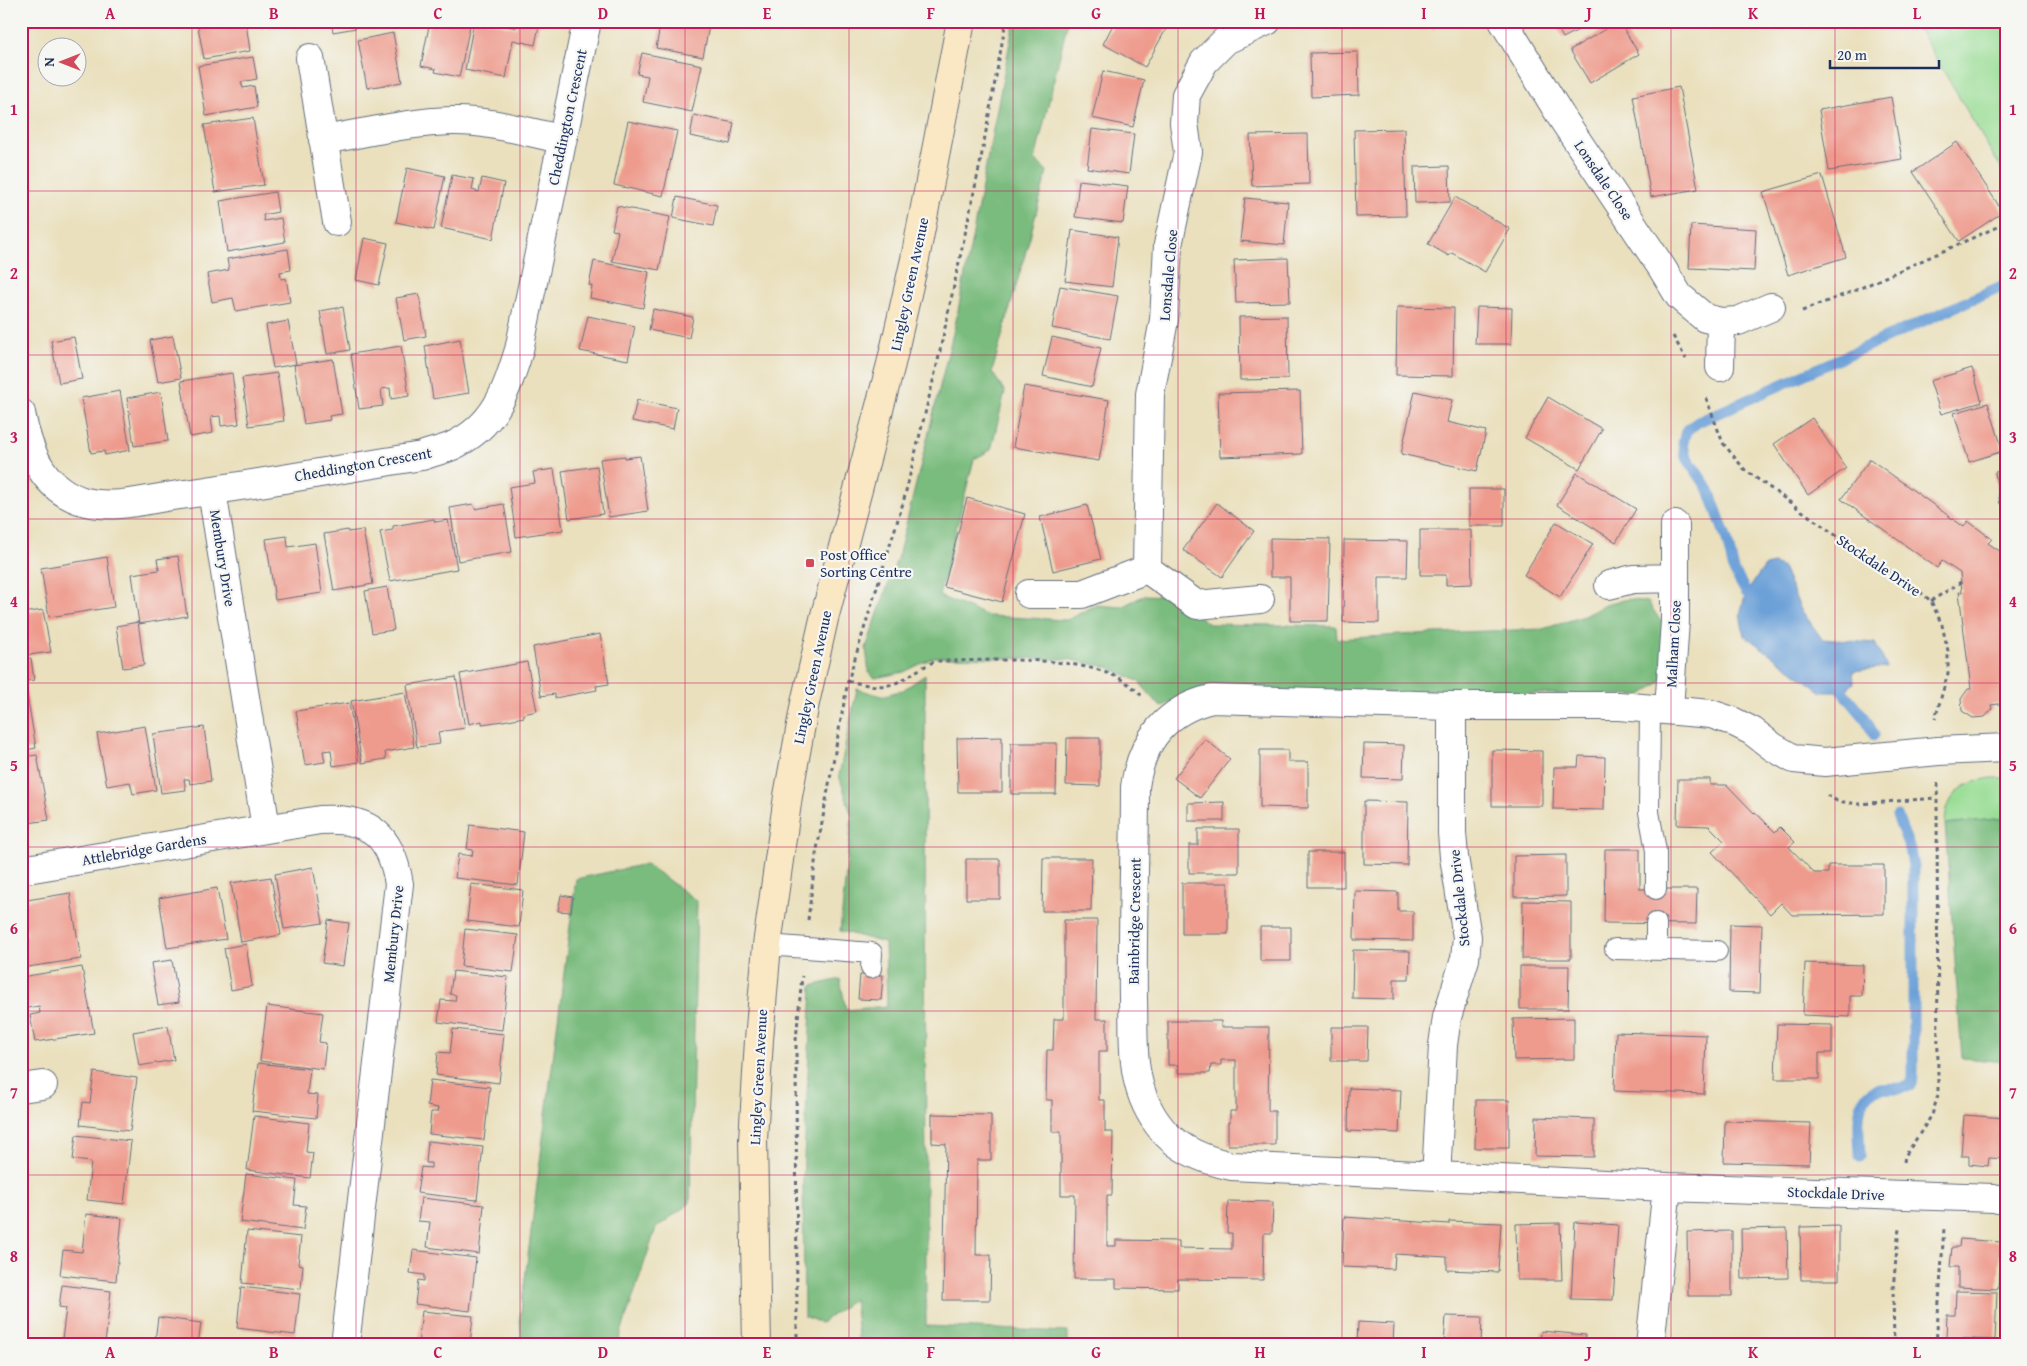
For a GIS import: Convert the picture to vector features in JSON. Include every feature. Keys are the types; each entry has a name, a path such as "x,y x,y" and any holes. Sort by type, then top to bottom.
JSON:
{"street":[{"name":"Cheddington Crescent","path":"21,413 31,454 40,471 65,493 86,502 112,504 212,491 422,456 452,446 477,432 496,409 510,380 519,350 561,139 587,21"},
{"name":"Lingley Green Avenue","path":"758,1345 753,1140 767,945 786,805 805,703 824,619 893,354 915,259 961,21"},
{"name":"Lonsdale Close","path":"1147,569 1150,394 1164,320 1168,245 1188,152 1184,123 1186,95 1204,62 1226,40 1268,21"},
{"name":"Lonsdale Close","path":"1503,21 1562,118 1679,296 1705,318 1721,322"},
{"path":"310,58 337,222"},
{"path":"323,140 428,123 453,121 479,123 561,139"},
{"path":"1720,367 1721,322 1738,321 1770,307"},
{"name":"Membury Drive","path":"212,491 266,828 320,820 338,819 357,822 372,830 385,842 396,862 399,884 345,1345"},
{"name":"Malham Close","path":"1660,709 1675,578 1675,525"},
{"path":"1029,594 1082,594 1147,569 1197,605 1260,599"},
{"name":"Malham Close","path":"1609,585 1633,578 1675,578"},
{"name":"Bainbridge Crescent","path":"1437,1176 1231,1166 1206,1160 1186,1151 1168,1136 1154,1118 1143,1097 1137,1074 1134,1048 1135,787 1141,758 1153,737 1180,710 1197,702 1212,699 1452,706"},
{"path":"1452,706 1619,706 1711,714 1732,721 1752,731 1773,747 1794,758 1825,762 1938,751 2006,748"},
{"name":"Stockdale Drive","path":"1452,706 1453,841 1467,937 1465,959 1447,1017 1440,1068 1437,1176 1667,1187 1994,1198 2006,1201"},
{"name":"Attlebridge Gardens","path":"21,870 266,828"},
{"path":"1650,1345 1667,1187"}],"lane":[{"path":"1656,889 1656,851 1649,812 1660,709"},
{"path":"1656,923 1656,950"},
{"path":"767,945 872,954 871,968"},
{"path":"1615,949 1717,951"}],"path":[{"path":"797,1345 796,1040 804,948 816,855 848,681 903,503 937,366 980,164 1006,21"},
{"path":"1770,307 1794,314 1856,290 2006,223"},
{"name":"Stockdale Drive","path":"1709,404 1723,443 1745,470 1848,544 1914,586 1931,601 1942,625 1948,651 1948,672 1935,726"},
{"path":"1931,601 1961,582"},
{"path":"848,681 869,686 891,684 936,661 1050,662 1082,667 1117,677 1130,685 1148,702"},
{"path":"1902,1170 1905,1156 1932,1115 1938,1095 1937,798 1939,781"},
{"path":"1936,1345 1946,1196"},
{"path":"1894,1345 1893,1289 1899,1224"}],"green space":[{"path":"1014,21 1068,21 1035,160 1047,171 992,372 1005,392 991,450 974,459 939,596 988,616 1067,620 1096,605 1121,607 1145,595 1164,596 1181,602 1209,624 1336,626 1337,639 1543,629 1584,616 1609,603 1628,599 1648,602 1666,629 1662,681 1642,695 1196,690 1161,707 1138,681 1108,667 1067,659 934,657 904,672 875,678 869,673 866,648 899,553 956,321"},
{"path":"1914,21 2006,21 2006,177"},
{"path":"925,675 926,1326 1068,1332 1068,1345 859,1345 854,1299 821,1323 804,1316 803,1181 812,986 840,979 846,1010 887,1006 885,943 840,931 852,817 839,775 857,689 882,696 903,690"},
{"path":"1992,778 2006,778 2006,818 1945,824 1949,805 1958,791 1965,786"},
{"path":"2006,818 2006,1062 1962,1058 1945,824"},
{"path":"646,864 697,901 690,1203 656,1228 617,1345 522,1345 520,1318 576,879"}],"water":[{"path":"1774,564 1783,568 1800,608 1822,639 1875,643 1887,667 1853,671 1854,683 1843,692 1822,692 1744,635 1740,614 1746,592 1765,566"}],"building":[{"path":"197,21 251,21 246,23 250,51 204,59"},
{"path":"331,21 354,21 356,28 333,32"},
{"path":"430,21 471,21 459,77 435,72 436,69 421,66"},
{"path":"474,21 484,21 516,28 517,21 540,21 535,45 513,40 506,78 465,70"},
{"path":"661,21 710,21 703,57 656,48"},
{"path":"1115,21 1170,22 1145,67 1103,44"},
{"path":"1554,21 1596,21 1563,38"},
{"path":"1619,21 1639,54 1590,83 1570,50"},
{"path":"393,33 402,82 367,88 358,40"},
{"path":"1358,52 1359,95 1311,97 1310,53"},
{"path":"642,53 702,65 692,112 643,102 648,76 637,74"},
{"path":"253,57 257,79 241,82 243,88 254,86 257,107 206,116 198,66"},
{"path":"1103,71 1144,80 1133,127 1092,118"},
{"path":"1679,87 1698,189 1651,197 1633,96"},
{"path":"1891,97 1902,159 1829,171 1819,110"},
{"path":"694,115 734,123 730,144 690,136"},
{"path":"253,118 264,185 215,192 204,125"},
{"path":"628,121 677,131 663,196 614,185"},
{"path":"1092,129 1134,134 1129,174 1087,168"},
{"path":"1404,129 1406,216 1356,217 1354,130"},
{"path":"1308,134 1309,184 1252,186 1250,135"},
{"path":"1957,142 2003,212 1959,241 1913,172"},
{"path":"1449,166 1450,202 1415,203 1414,167"},
{"path":"407,168 445,176 434,230 396,222"},
{"path":"452,175 474,179 472,190 479,192 482,178 504,183 493,239 441,228"},
{"path":"1822,175 1846,257 1788,275 1763,192"},
{"path":"1079,180 1128,186 1123,223 1075,217"},
{"path":"275,192 278,212 263,215 264,221 281,218 285,242 227,252 220,201"},
{"path":"677,197 717,205 713,226 673,218"},
{"path":"1455,197 1510,229 1485,272 1452,253 1449,256 1428,244"},
{"path":"1245,198 1288,202 1284,245 1240,241"},
{"path":"617,206 670,217 659,270 612,261 618,231 612,230"},
{"path":"1691,225 1756,229 1754,271 1689,268"},
{"path":"1072,230 1118,237 1112,287 1065,281"},
{"path":"364,238 388,243 379,285 356,280"},
{"path":"288,249 291,270 280,272 281,279 286,278 290,302 236,311 233,298 212,302 207,274 229,270 227,259"},
{"path":"1288,258 1290,302 1236,303 1234,260"},
{"path":"594,261 649,272 643,308 590,298 592,286 589,285"},
{"path":"1060,286 1118,296 1110,339 1052,328"},
{"path":"419,294 426,336 404,340 396,298"},
{"path":"343,307 350,350 327,354 320,311"},
{"path":"1397,307 1454,308 1453,376 1396,375"},
{"path":"1477,307 1512,308 1511,344 1475,344"},
{"path":"653,309 693,317 689,338 649,330"},
{"path":"588,316 635,326 628,360 580,351"},
{"path":"1287,316 1288,379 1240,380 1239,317"},
{"path":"288,321 296,364 273,368 266,325"},
{"path":"173,336 181,378 158,382 150,340"},
{"path":"74,337 82,379 59,383 51,341"},
{"path":"1052,337 1101,348 1092,387 1043,376"},
{"path":"460,339 469,393 433,399 425,346"},
{"path":"401,346 409,396 391,399 390,388 381,389 383,406 359,409 351,354"},
{"path":"333,359 342,414 329,416 330,420 304,424 294,365"},
{"path":"1972,368 1982,402 1941,414 1930,381"},
{"path":"232,373 239,424 221,426 220,416 211,417 213,433 190,437 181,381"},
{"path":"277,373 284,421 249,426 242,378"},
{"path":"1024,386 1109,400 1099,461 1013,447"},
{"path":"120,391 130,450 105,455 104,451 91,453 81,398"},
{"path":"1300,391 1302,454 1220,457 1218,393"},
{"path":"1415,391 1452,400 1447,422 1486,431 1477,471 1401,454"},
{"path":"161,392 168,441 134,446 127,398"},
{"path":"1548,397 1602,429 1579,469 1525,438"},
{"path":"637,400 677,408 673,429 632,421"},
{"path":"1988,403 2003,451 1969,462 1954,413"},
{"path":"1812,418 1846,468 1808,495 1774,444"},
{"path":"625,456 625,458 640,456 648,511 609,517 600,459"},
{"path":"1870,459 1964,527 1968,521 1992,539 1988,543 2001,552 2006,586 2006,703 1991,705 1992,709 1985,717 1973,718 1962,711 1961,699 1968,689 1971,689 1959,592 1962,592 1960,573 1942,561 1937,568 1841,499"},
{"path":"597,466 603,514 569,519 562,471"},
{"path":"554,469 563,530 516,537 509,487 535,483 533,472"},
{"path":"2006,470 2006,503 2000,504 1995,472"},
{"path":"1577,473 1636,509 1616,542 1557,505"},
{"path":"1469,489 1504,489 1504,526 1469,526"},
{"path":"967,498 1025,514 1002,602 944,587"},
{"path":"1217,503 1254,531 1222,577 1183,550"},
{"path":"473,504 475,509 504,504 512,552 458,561 450,508"},
{"path":"1087,505 1101,559 1053,571 1040,517"},
{"path":"434,519 435,522 448,520 457,569 390,581 380,532 393,530 393,526"},
{"path":"1556,522 1593,544 1560,597 1524,575"},
{"path":"348,530 348,532 363,530 373,584 334,591 324,534"},
{"path":"1420,530 1471,530 1472,584 1446,585 1446,575 1420,575"},
{"path":"287,536 288,547 315,543 322,593 275,600 266,539"},
{"path":"1270,538 1330,539 1328,621 1290,621 1290,577 1270,577"},
{"path":"1344,540 1408,541 1407,577 1379,577 1379,623 1343,622"},
{"path":"178,556 187,616 139,624 132,574 159,570 157,559"},
{"path":"107,557 114,607 49,617 41,568"},
{"path":"387,587 394,630 372,633 365,591"},
{"path":"43,610 51,652 29,655 22,613"},
{"path":"138,622 144,665 123,668 116,626"},
{"path":"21,630 26,656 21,657"},
{"path":"600,634 609,684 596,686 597,690 555,698 555,694 541,696 533,647"},
{"path":"31,658 34,680 21,682 21,659"},
{"path":"527,662 537,711 524,714 524,717 482,724 482,721 469,724 460,674"},
{"path":"456,677 465,728 438,732 440,744 417,747 407,685"},
{"path":"25,683 36,748 21,751 21,684"},
{"path":"405,692 414,747 385,752 386,759 362,763 351,701"},
{"path":"349,703 359,762 333,766 331,750 323,751 325,762 305,765 296,711"},
{"path":"145,726 156,790 133,794 130,782 107,786 97,734"},
{"path":"204,727 211,781 190,784 189,779 184,779 186,790 161,793 153,734"},
{"path":"1002,737 1002,792 958,792 957,738"},
{"path":"1067,738 1100,738 1100,786 1066,785"},
{"path":"1205,739 1230,759 1200,798 1174,778"},
{"path":"1011,743 1057,743 1056,794 1011,794"},
{"path":"1364,744 1404,745 1403,779 1363,778"},
{"path":"1260,750 1288,750 1288,762 1308,762 1308,808 1260,807"},
{"path":"1492,750 1542,751 1542,806 1492,806"},
{"path":"37,755 49,820 21,824 21,757"},
{"path":"1579,756 1605,757 1604,810 1553,809 1554,767 1578,767"},
{"path":"1678,779 1710,779 1710,785 1727,785 1775,832 1780,827 1795,842 1789,847 1814,873 1828,873 1828,865 1884,865 1884,914 1792,915 1781,903 1770,914 1712,852 1724,841 1709,826 1677,825"},
{"path":"1364,801 1408,802 1407,865 1364,864"},
{"path":"1224,802 1224,821 1188,821 1188,803"},
{"path":"470,825 524,832 518,885 455,878 458,854 472,856 473,850 467,849"},
{"path":"1198,829 1239,829 1239,873 1189,873 1189,845 1198,845"},
{"path":"1605,849 1640,849 1640,889 1697,889 1696,924 1604,923"},
{"path":"1308,852 1344,852 1344,887 1308,887"},
{"path":"1566,855 1566,896 1514,897 1514,856"},
{"path":"1043,858 1092,858 1091,911 1042,911"},
{"path":"966,859 1000,859 1000,899 966,899"},
{"path":"313,867 323,923 284,929 275,874"},
{"path":"271,877 281,935 241,942 231,883"},
{"path":"1182,883 1228,883 1228,934 1182,934"},
{"path":"471,884 523,890 519,927 467,921"},
{"path":"217,888 226,939 167,948 159,898"},
{"path":"1355,891 1398,892 1398,911 1413,911 1413,941 1354,940"},
{"path":"70,893 81,959 21,968 21,936 27,935 26,928 21,929 21,901"},
{"path":"561,895 573,897 571,912 558,911"},
{"path":"1523,901 1571,902 1571,959 1522,959"},
{"path":"328,920 349,923 343,966 322,963"},
{"path":"1064,920 1097,920 1096,1019 1107,1019 1107,1051 1099,1051 1099,1100 1105,1100 1105,1132 1113,1132 1112,1195 1107,1195 1107,1246 1116,1246 1116,1240 1179,1241 1179,1248 1232,1249 1232,1233 1227,1233 1228,1201 1273,1202 1272,1233 1264,1233 1263,1280 1178,1279 1178,1289 1116,1288 1116,1279 1074,1279 1075,1195 1061,1195 1061,1132 1052,1132 1052,1100 1046,1100 1047,1050 1053,1050 1054,1019 1064,1019"},
{"path":"1730,924 1762,925 1760,993 1729,992"},
{"path":"1260,927 1291,927 1291,961 1260,961"},
{"path":"465,929 518,935 513,972 461,966"},
{"path":"246,944 252,986 231,990 224,948"},
{"path":"1353,950 1410,951 1409,979 1394,979 1394,999 1352,998"},
{"path":"172,960 179,1002 158,1005 151,963"},
{"path":"1805,963 1863,965 1862,996 1850,996 1850,1017 1803,1015"},
{"path":"1520,966 1569,966 1568,1009 1520,1009"},
{"path":"82,967 94,1033 35,1042 30,1015 40,1013 39,1006 22,1009 21,977"},
{"path":"453,971 508,977 502,1030 438,1022 441,1000 455,1001 456,995 450,994"},
{"path":"860,975 883,975 881,1000 858,999"},
{"path":"267,1006 323,1013 319,1042 326,1043 323,1069 260,1061"},
{"path":"1574,1018 1574,1059 1514,1060 1513,1019"},
{"path":"1168,1021 1221,1021 1221,1027 1269,1027 1268,1111 1275,1111 1275,1145 1228,1145 1230,1111 1236,1111 1236,1060 1221,1060 1221,1065 1211,1065 1210,1073 1178,1073 1178,1065 1168,1065"},
{"path":"1777,1024 1832,1025 1832,1053 1819,1053 1819,1079 1775,1079"},
{"path":"168,1026 174,1060 139,1066 133,1032"},
{"path":"1331,1027 1368,1027 1367,1061 1331,1061"},
{"path":"453,1029 504,1034 499,1083 436,1075 438,1052 450,1053"},
{"path":"1616,1032 1706,1035 1704,1094 1614,1091"},
{"path":"258,1063 310,1069 307,1094 318,1095 316,1118 252,1111"},
{"path":"94,1072 137,1078 130,1131 80,1125 83,1102 90,1103"},
{"path":"430,1080 490,1087 484,1140 429,1134 431,1112 437,1112 438,1108 427,1106"},
{"path":"1349,1088 1401,1090 1399,1133 1348,1131"},
{"path":"1476,1100 1509,1100 1509,1148 1475,1148"},
{"path":"932,1114 991,1115 991,1160 977,1160 976,1255 991,1255 990,1300 943,1300 946,1144 932,1143"},
{"path":"1964,1115 2006,1118 2006,1159 1989,1158 1988,1166 1969,1164 1969,1156 1961,1156"},
{"path":"254,1116 309,1123 306,1152 313,1153 310,1178 247,1170"},
{"path":"1536,1117 1594,1119 1594,1157 1535,1156"},
{"path":"1725,1121 1811,1123 1809,1164 1724,1162"},
{"path":"76,1135 131,1141 124,1204 87,1200 91,1162 73,1160"},
{"path":"428,1141 483,1147 477,1200 417,1193 421,1167 431,1168 431,1163 426,1163"},
{"path":"246,1174 297,1180 294,1205 306,1206 303,1230 240,1222"},
{"path":"421,1198 484,1205 479,1254 427,1247 430,1222 418,1221"},
{"path":"86,1214 122,1218 116,1281 60,1275 63,1250 82,1252"},
{"path":"1344,1217 1449,1224 1449,1221 1501,1223 1498,1272 1447,1270 1447,1257 1395,1254 1394,1269 1342,1267"},
{"path":"1575,1222 1618,1225 1613,1300 1571,1299"},
{"path":"1560,1223 1562,1280 1517,1280 1516,1224"},
{"path":"1839,1226 1839,1280 1801,1280 1800,1227"},
{"path":"1787,1228 1788,1278 1742,1279 1741,1229"},
{"path":"247,1231 301,1237 298,1264 303,1265 301,1289 242,1283"},
{"path":"1732,1231 1732,1296 1688,1296 1687,1232"},
{"path":"1960,1239 2001,1242 1998,1289 1958,1287 1958,1267 1950,1267 1952,1247 1959,1247"},
{"path":"413,1250 476,1258 470,1311 415,1304 418,1280 424,1281 424,1275 410,1273"},
{"path":"62,1285 111,1291 105,1344 62,1339 66,1308 59,1307"},
{"path":"241,1287 300,1294 295,1335 237,1328"},
{"path":"1956,1291 1997,1292 1995,1340 1946,1338 1947,1315 1955,1315"},
{"path":"422,1311 473,1316 470,1345 418,1345"},
{"path":"1446,1316 1482,1317 1481,1345 1444,1345"},
{"path":"158,1317 201,1323 198,1345 155,1341"},
{"path":"1358,1322 1394,1324 1393,1345 1357,1345"},
{"path":"1541,1331 1586,1335 1585,1345 1540,1345"}],"waterway":[{"path":"1746,592 1734,571 1727,540 1709,490 1685,455 1683,443 1686,431 1698,422 2006,284"},
{"path":"1843,692 1865,718 1874,735"},
{"path":"1860,1156 1859,1116 1865,1098 1871,1092 1880,1089 1910,1086 1913,1078 1913,866 1910,849 1897,816"}],"place":[{"name":"Post Office Sorting Centre","path":"810,563"}]}
